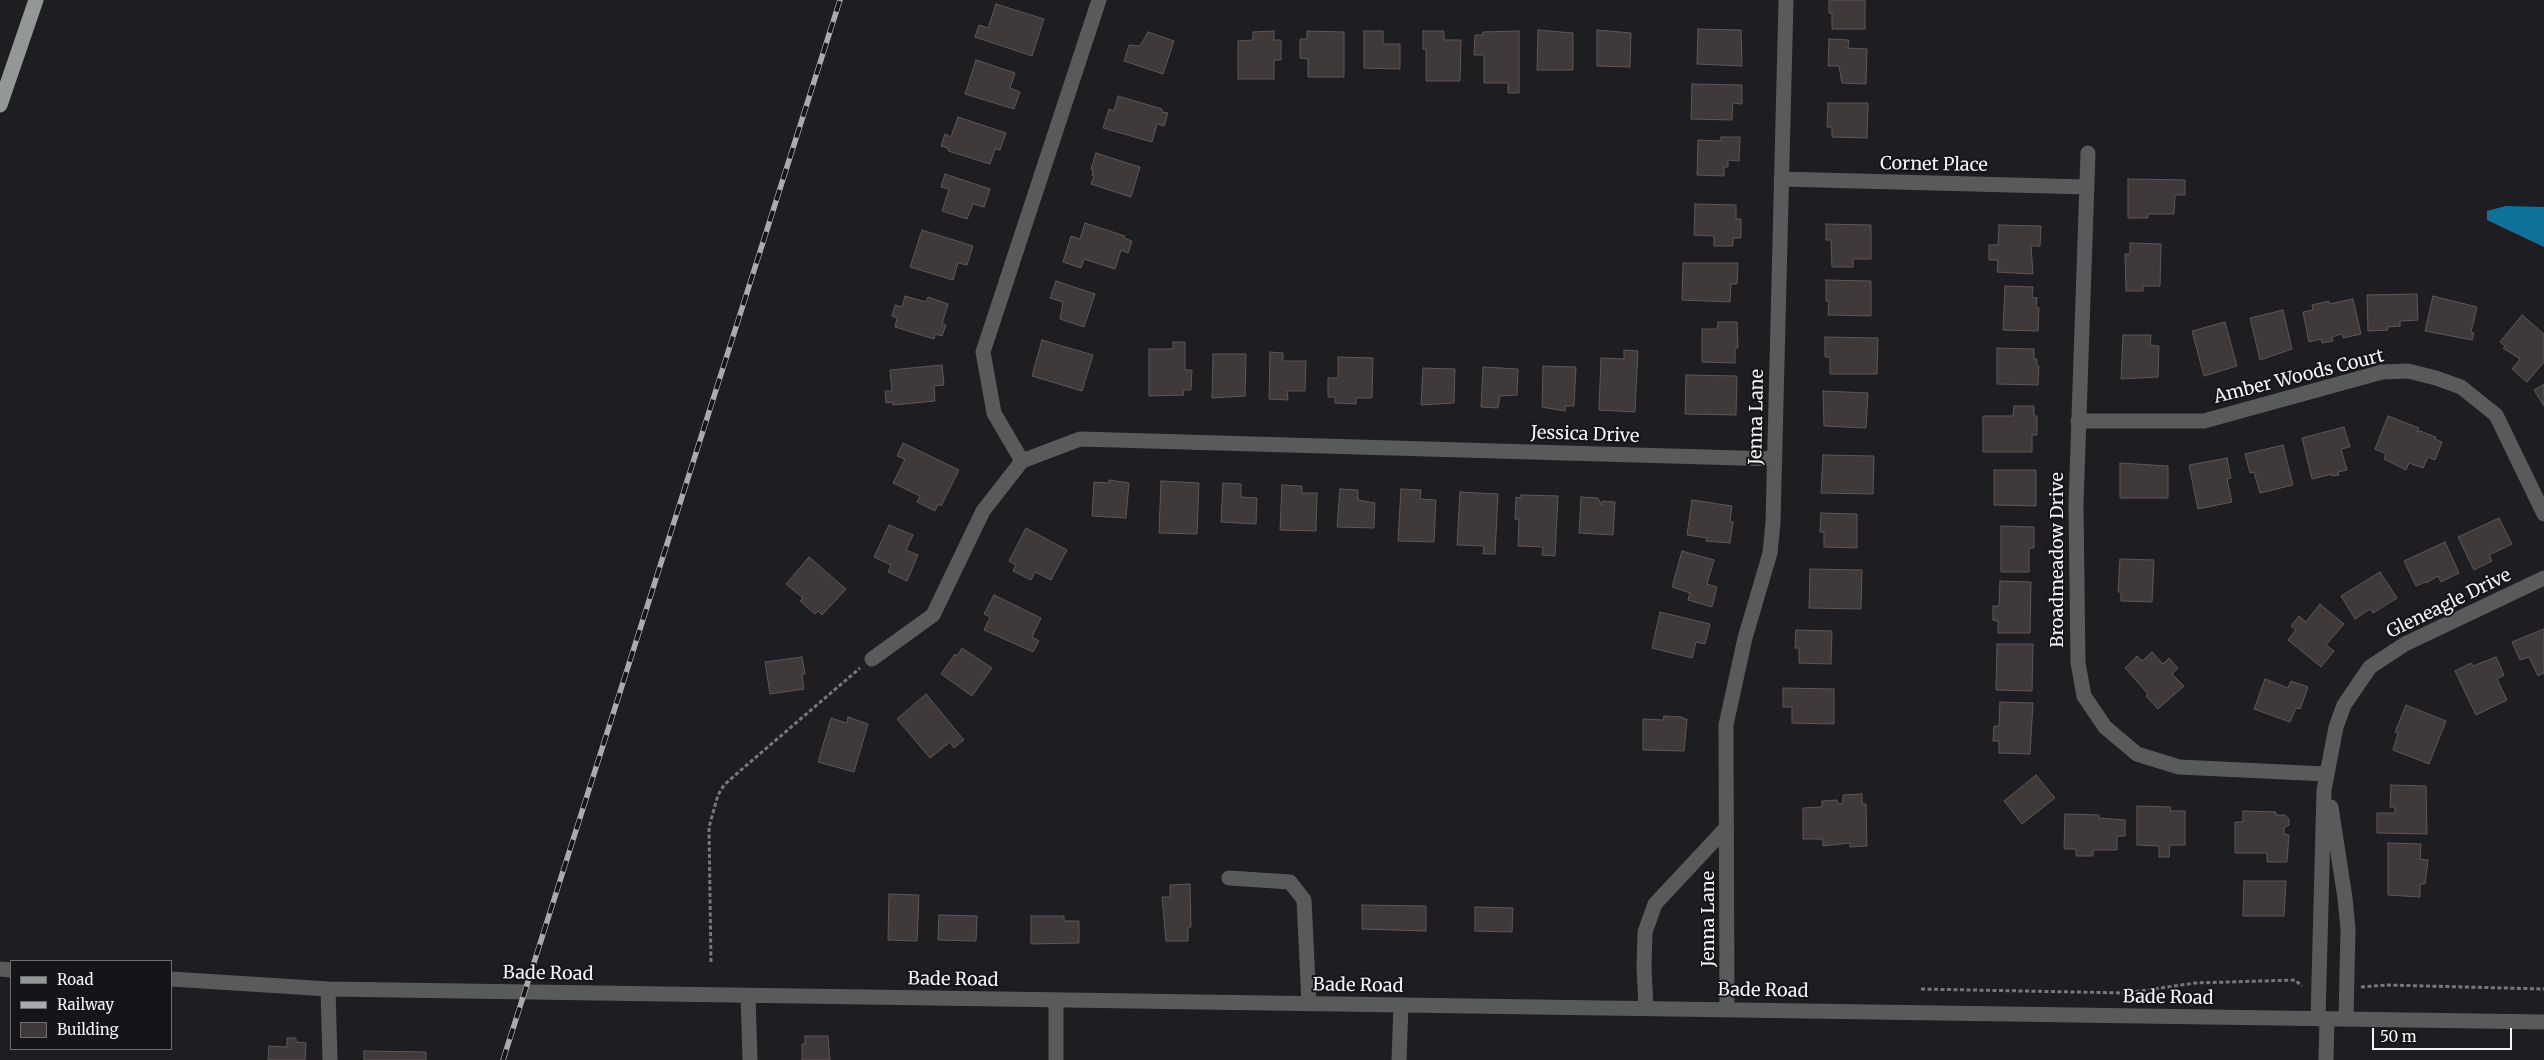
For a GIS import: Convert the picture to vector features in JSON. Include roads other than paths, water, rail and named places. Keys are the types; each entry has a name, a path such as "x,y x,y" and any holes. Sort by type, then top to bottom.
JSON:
{"main road":[{"path":"0,105 36,0"}],"street":[{"path":"872,658 933,615 983,511 1022,461 994,413 983,352 1099,0"},
{"name":"Jenna Lane","path":"1727,1010 1726,724 1745,638 1770,553 1773,523 1786,0"},
{"name":"Broadmeadow Drive","path":"2088,153 2076,504 2078,663 2084,696 2105,727 2136,754 2179,767 2326,774"},
{"name":"Cornet Place","path":"1781,180 2087,187"},
{"name":"Amber Woods Court","path":"2078,421 2204,421 2382,372 2408,371 2436,378 2461,388 2496,415 2544,514"},
{"name":"Jessica Drive","path":"1022,461 1080,439 1775,460"},
{"name":"Gleneagle Drive","path":"2326,1060 2322,1019 2324,790 2336,727 2344,705 2370,667 2405,644 2544,578"},
{"name":"Gleneagle Drive","path":"2326,774 2348,929 2346,1019"},
{"name":"Jenna Lane","path":"1646,1008 1645,932 1655,904 1726,828"},
{"path":"1229,878 1290,882 1304,900 1309,1004"},
{"name":"Bade Road","path":"172,980 328,989 2544,1022"},
{"path":"328,989 330,1060"},
{"path":"748,996 750,1060"},
{"path":"1056,1000 1056,1060"},
{"path":"1399,1060 1401,1005"}],"water":[{"path":"2506,206 2544,207 2544,247 2487,220 2487,211"}],"railway":[{"path":"503,1060 840,0"}]}
